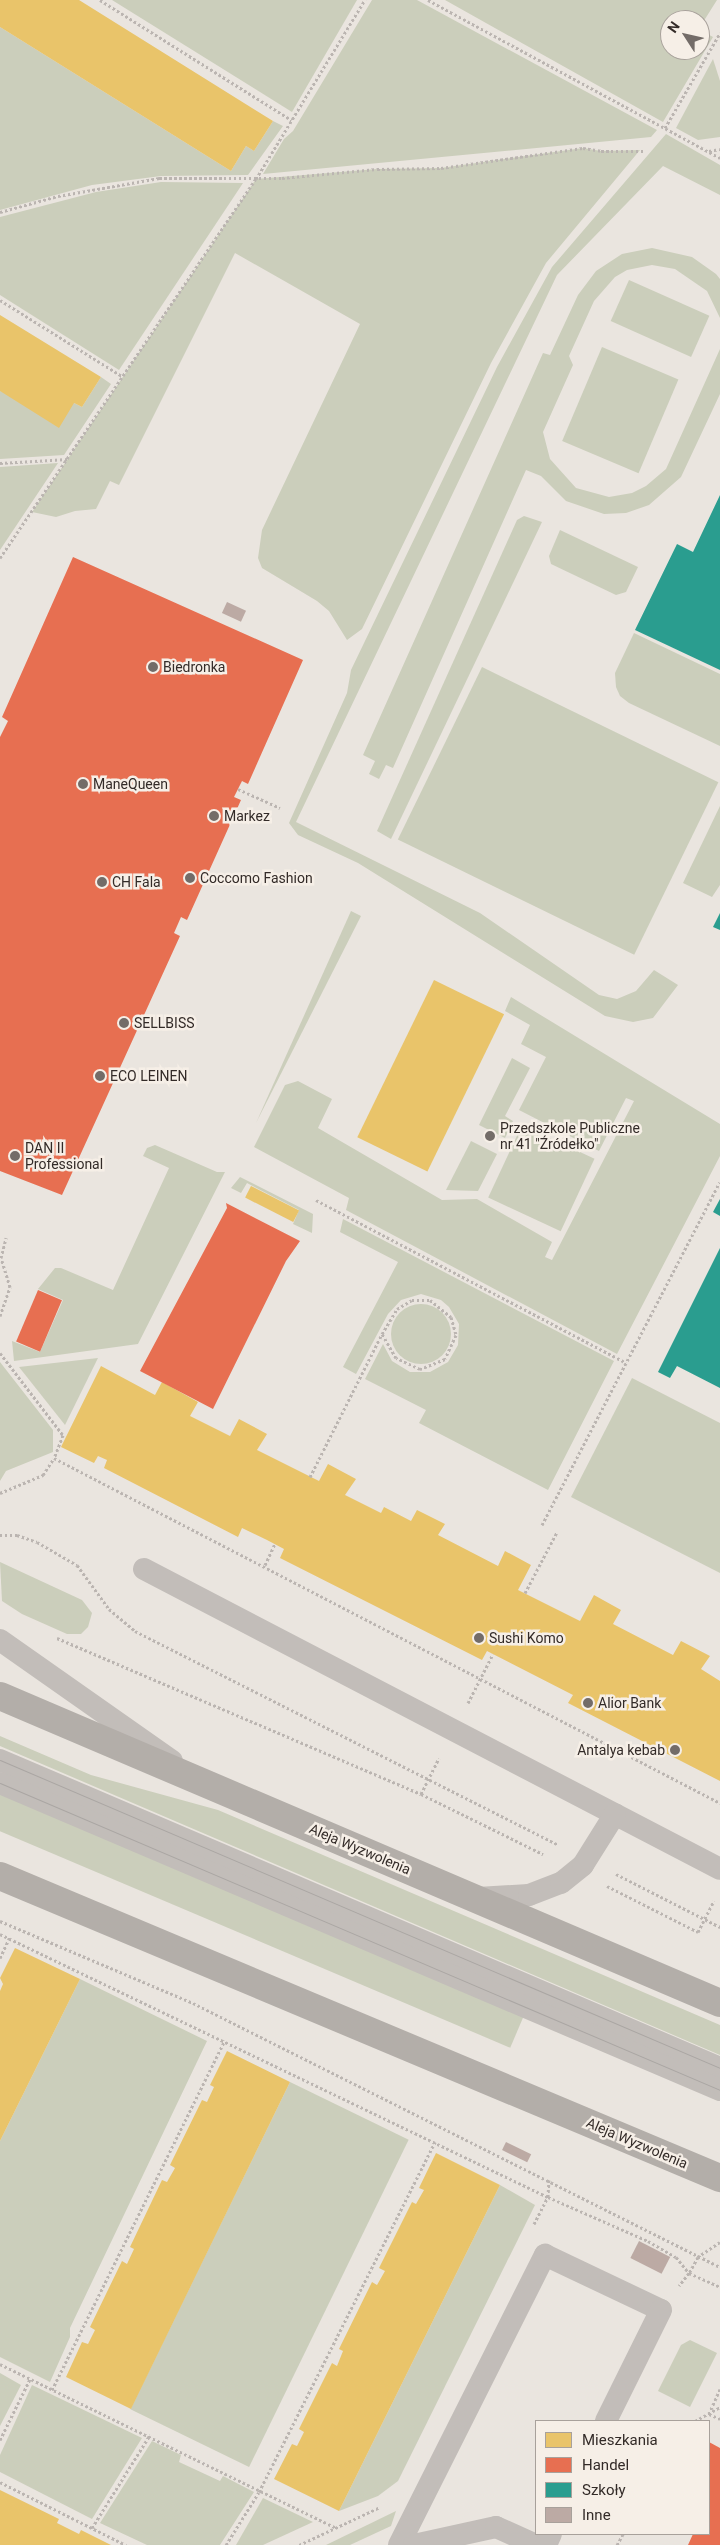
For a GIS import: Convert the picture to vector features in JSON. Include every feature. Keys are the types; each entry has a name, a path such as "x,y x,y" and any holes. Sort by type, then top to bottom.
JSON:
{"street":[{"name":"Aleja Wyzwolenia","path":"0,1696 720,2003"},
{"name":"Aleja Wyzwolenia","path":"0,1876 720,2178"}],"lane":[{"path":"144,1569 711,1864"},
{"path":"0,1640 206,1784"},
{"path":"0,1760 720,2068"},
{"path":"0,1783 720,2090"},
{"path":"476,1898 505,1898 544,1890 572,1875 587,1859 615,1814"},
{"path":"398,2545 545,2255 661,2310 606,2420"},
{"path":"414,2545 491,2536 536,2545"}],"path":[{"path":"100,0 291,120"},
{"path":"0,558 256,179 365,0"},
{"path":"428,0 720,158"},
{"path":"665,128 720,33"},
{"path":"0,212 58,196 159,178 256,179 377,169 441,168 583,148 602,151 645,151"},
{"path":"709,151 720,149"},
{"path":"0,300 124,377"},
{"path":"0,463 68,458"},
{"path":"238,789 280,808"},
{"path":"542,1525 720,1182"},
{"path":"316,1200 626,1363"},
{"path":"0,1316 10,1287 1,1258 6,1238"},
{"path":"310,1477 382,1334 397,1309 421,1299 446,1310 456,1334 445,1359 420,1369 396,1358 382,1334"},
{"path":"0,1353 63,1435 54,1458 43,1475 0,1493"},
{"path":"54,1458 265,1565 720,1802"},
{"path":"525,1594 557,1532"},
{"path":"0,1535 17,1535 37,1542 78,1565 109,1609 135,1631 720,1927"},
{"path":"265,1565 276,1544"},
{"path":"54,1636 421,1794 443,1750"},
{"path":"466,1706 493,1654"},
{"path":"0,1921 193,2003 720,2267"},
{"path":"0,1934 435,2142 648,2241 676,2256 689,2272 720,2288"},
{"path":"0,1958 10,1938"},
{"path":"52,2390 225,2040"},
{"path":"226,2545 259,2492 435,2142"},
{"path":"689,2272 698,2257 720,2242"},
{"path":"0,2364 150,2435 259,2492 336,2528"},
{"path":"0,2440 30,2379"},
{"path":"709,2414 720,2388"},
{"path":"697,2420 720,2408"},
{"path":"709,2414 720,2420"},
{"path":"92,2528 150,2435"},
{"path":"0,2482 126,2545"}],"green space":[{"path":"112,0 357,0 292,112"},
{"path":"372,0 417,0 657,130 651,137 263,174 284,139 293,131"},
{"path":"445,0 717,0 710,11 660,10 660,60 699,60 663,122"},
{"path":"0,27 231,171 246,146 254,151 273,121 283,126 248,175 161,176 92,185 0,210"},
{"path":"713,59 720,81 720,137 698,140 676,128"},
{"path":"666,134 720,165 720,195 663,166 557,275 296,822 480,913 599,995 617,999 636,991 654,970 678,985 653,1018 633,1022 605,1016 358,863 298,835 289,823 347,693 351,670 497,367 552,267"},
{"path":"583,148 601,151 640,150 546,263 491,363 362,629 347,640 329,611 317,601 262,568 258,558 262,530 360,324 235,253 119,485 110,481 96,509 75,511 56,517 32,512 256,179 377,169 441,168"},
{"path":"161,182 243,183 119,370 0,295 0,217 96,192"},
{"path":"652,248 692,257 716,274 720,279 720,318 707,291 675,269 652,265 627,270 615,277 594,301 569,356 573,365 543,432 550,459 576,488 609,497 632,493 646,486 666,469 720,349 720,394 681,477 649,505 626,513 604,514 566,501 541,476 526,470 393,768 386,765 379,779 369,774 375,761 363,755 543,353 550,355 578,295 596,271 622,254"},
{"path":"629,280 709,316 691,357 611,321"},
{"path":"602,347 678,379 639,473 562,441"},
{"path":"101,377 111,384 64,455 0,459 0,391 74,403 82,407"},
{"path":"58,463 0,550 0,467"},
{"path":"524,516 542,522 391,839 377,831 517,520"},
{"path":"560,530 638,567 626,592 616,595 551,564 549,556"},
{"path":"634,633 720,674 720,746 629,703 620,696 616,687 615,673"},
{"path":"482,667 718,782 634,955 398,840"},
{"path":"720,806 720,885 712,897 683,883"},
{"path":"351,911 361,916 256,1123 285,1058"},
{"path":"511,997 720,1124 720,1156 617,1354 346,1210 349,1198 254,1147 285,1085 298,1081 332,1099 318,1128 442,1200 477,1199 552,1242 545,1257 552,1260 634,1101 626,1098 599,1151 519,1110 546,1057 521,1044 530,1025 505,1011"},
{"path":"512,1058 530,1068 505,1116 513,1121 505,1138 479,1125"},
{"path":"522,1125 595,1159 561,1231 488,1198"},
{"path":"471,1141 497,1154 478,1191 446,1190"},
{"path":"155,1145 217,1172 225,1172 138,1344 14,1361 12,1341 40,1352 63,1300 38,1289 55,1268 61,1268 113,1290 169,1168 143,1156 147,1148"},
{"path":"240,1177 313,1214 312,1233 293,1224 299,1210 247,1183 241,1193 231,1188"},
{"path":"343,1219 614,1361 548,1490 419,1423 426,1410 365,1379 383,1344 392,1361 410,1372 430,1372 448,1362 458,1345 459,1324 449,1307 441,1300 421,1294 401,1300 388,1314 356,1374 343,1367 398,1262 340,1232"},
{"path":"421,1304 433,1306 446,1317 451,1334 449,1346 438,1359 421,1364 409,1362 396,1351 391,1334 393,1322 404,1309"},
{"path":"98,1358 65,1425 19,1367"},
{"path":"0,1362 53,1430 53,1452 6,1471 0,1481"},
{"path":"632,1378 720,1423 720,1573 571,1497"},
{"path":"0,1562 82,1600 92,1613 88,1627 81,1634 67,1634 22,1614 2,1601"},
{"path":"0,1736 91,1775 218,1810 720,2025 720,2055 0,1746"},
{"path":"0,1791 525,2014 510,2048 0,1831"},
{"path":"80,1979 207,2041 70,2328 70,2337 50,2382 0,2357 0,2141"},
{"path":"290,2082 409,2140 249,2467 130,2409"},
{"path":"500,2185 535,2205 398,2481 378,2496 339,2511"},
{"path":"690,2340 717,2353 690,2407 658,2391 681,2345"},
{"path":"0,2373 21,2385 0,2426"},
{"path":"32,2385 142,2438 92,2519 0,2472 0,2455"},
{"path":"152,2441 181,2455 179,2462 220,2481 223,2476 254,2492 220,2545 147,2545 100,2523"},
{"path":"263,2498 313,2522 263,2545 236,2545"},
{"path":"396,2511 391,2526 350,2545 326,2545"}],"building: Mieszkania":[{"path":"0,0 79,0 273,121 254,151 246,146 231,171 0,27"},
{"path":"0,315 101,377 82,407 74,403 59,428 0,391"},
{"path":"434,980 504,1014 427,1171 357,1137"},
{"path":"251,1186 299,1211 293,1222 245,1198"},
{"path":"101,1366 155,1395 162,1382 198,1402 190,1416 230,1436 239,1419 267,1434 257,1450 319,1481 328,1464 356,1479 345,1495 381,1513 384,1507 411,1521 417,1510 445,1524 438,1535 498,1566 505,1551 531,1565 518,1590 580,1621 594,1595 621,1610 613,1624 673,1655 681,1641 710,1656 701,1669 720,1681 720,1781 568,1703 573,1695 487,1651 482,1660 280,1558 284,1549 267,1540 242,1528 238,1537 104,1468 107,1460 98,1456 94,1463 61,1447"},
{"path":"15,1948 80,1979 0,2141 0,1991 3,1984 0,1978"},
{"path":"227,2051 290,2082 131,2409 66,2377 82,2342 88,2344 95,2330 90,2327 122,2261 127,2264 134,2249 130,2247 162,2180 167,2182 175,2168 170,2165 202,2100 207,2102 214,2087 210,2085"},
{"path":"436,2153 500,2185 339,2511 274,2479 292,2444 297,2446 304,2432 299,2429 332,2363 337,2366 343,2351 339,2349 372,2282 377,2285 385,2271 379,2268 412,2202 416,2204 424,2190 419,2188"},
{"path":"0,2490 59,2519 57,2523 79,2534 81,2530 111,2545 0,2545"}],"building: Handel":[{"name":"CH Fala","path":"73,557 303,660 248,784 242,781 234,797 241,800 187,920 181,917 174,933 180,936 62,1195 0,1171 0,737 8,721 2,717"},
{"path":"226,1203 300,1241 286,1261 213,1409 140,1371 227,1208"},
{"path":"38,1290 62,1300 40,1352 16,1342"},
{"path":"710,2443 720,2448 720,2545 688,2545 693,2535 710,2535"}],"building: Szkoły":[{"path":"720,495 720,670 635,630 677,544 693,552"},
{"path":"720,913 720,930 713,927"},
{"path":"720,1199 720,1216 713,1212"},
{"path":"720,1248 720,1388 677,1366 670,1378 658,1372"}],"building: Inne":[{"path":"227,602 246,611 241,622 222,613"},
{"path":"506,2142 531,2154 527,2162 502,2150"},
{"path":"639,2241 670,2257 662,2274 630,2258"}],"tram line":[{"path":"0,1760 720,2068"},
{"path":"0,1783 720,2090"}],"place":[{"name":"Biedronka","path":"153,667"},
{"name":"ManeQueen","path":"83,784"},
{"name":"Markez","path":"214,816"},
{"name":"Coccomo Fashion","path":"190,878"},
{"name":"CH Fala","path":"102,882"},
{"name":"SELLBISS","path":"124,1023"},
{"name":"ECO LEINEN","path":"100,1076"},
{"name":"Przedszkole Publiczne nr 41 \"Źródełko\"","path":"490,1136"},
{"name":"DAN II Professional","path":"15,1156"},
{"name":"Sushi Komo","path":"479,1638"},
{"name":"Alior Bank","path":"588,1703"},
{"name":"Antalya kebab","path":"675,1750"}]}
